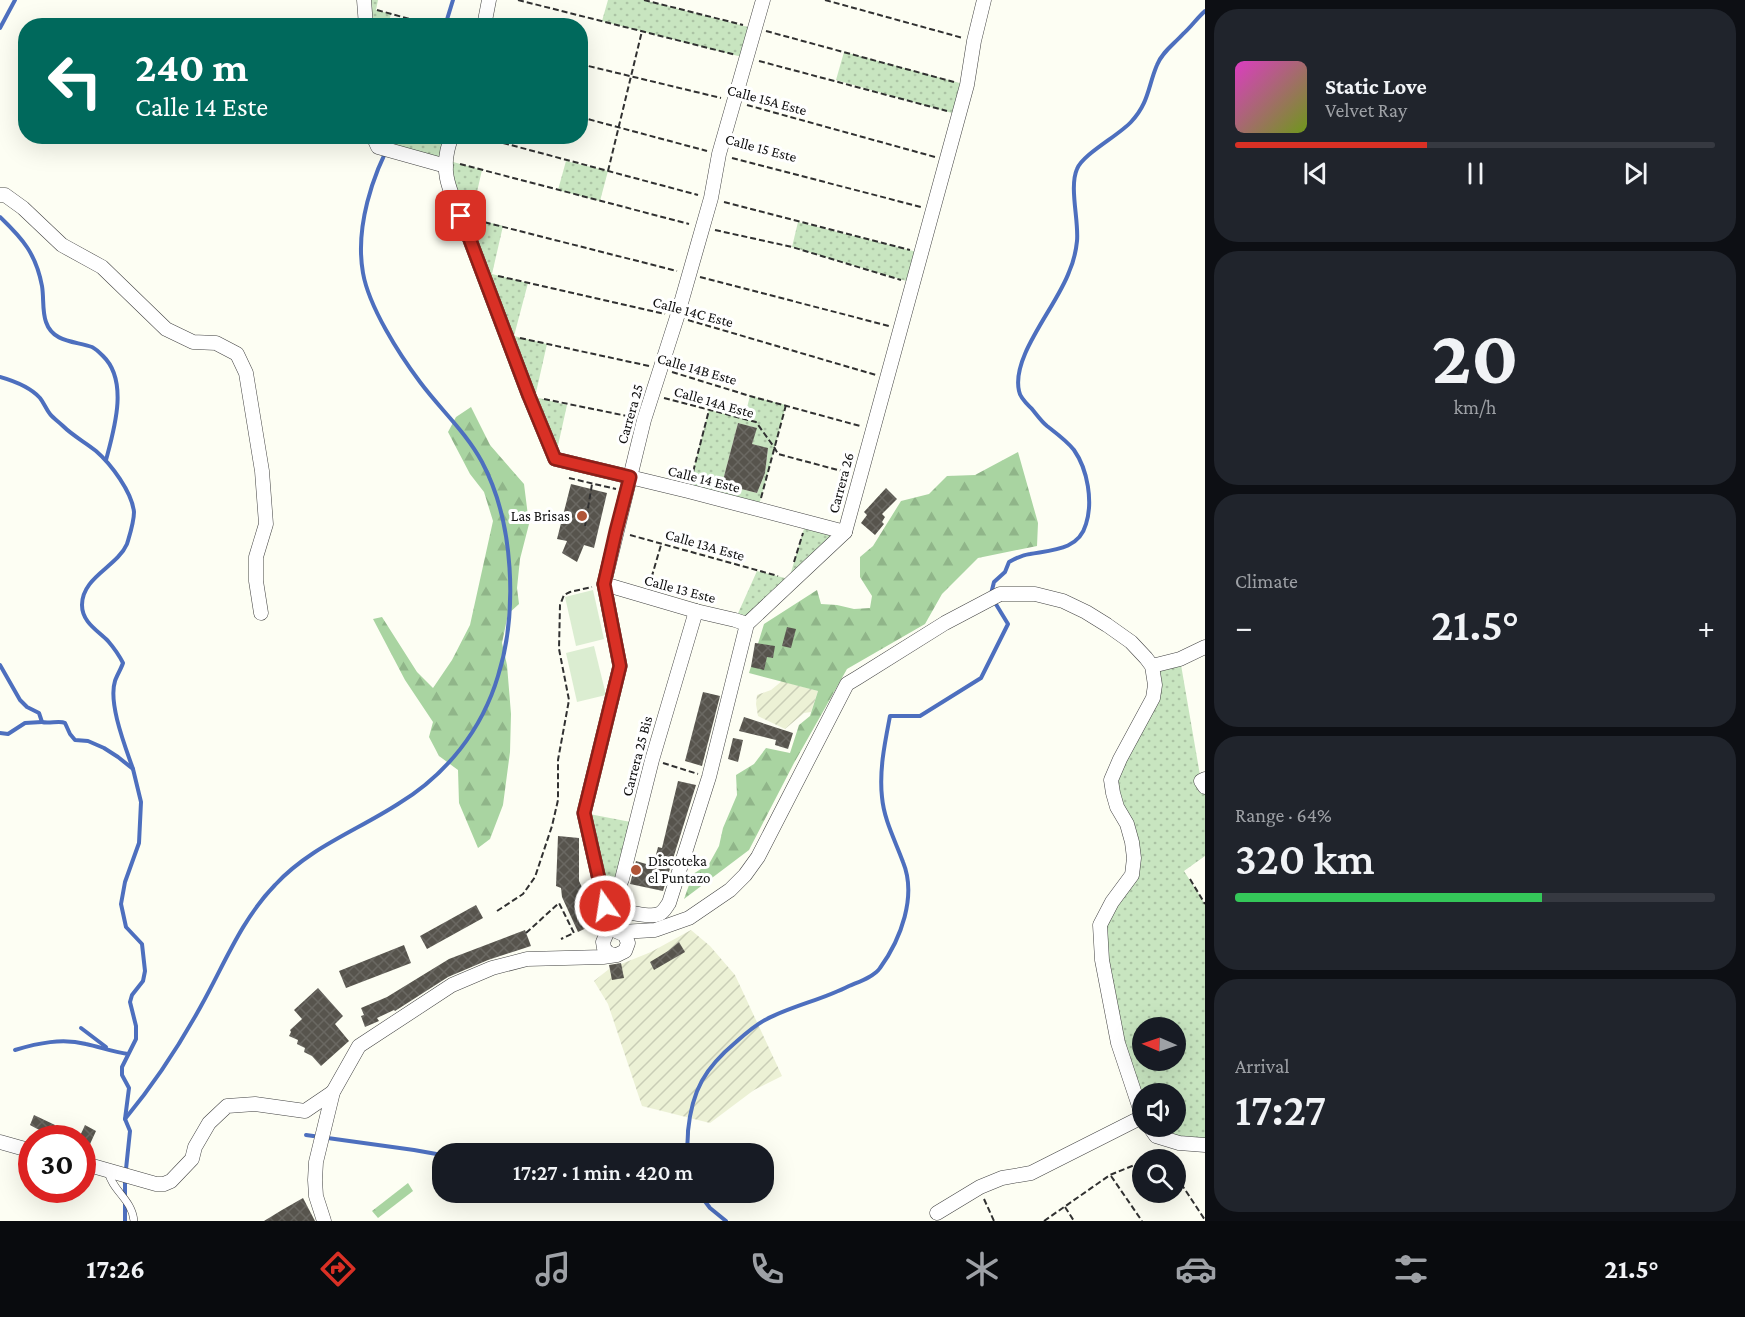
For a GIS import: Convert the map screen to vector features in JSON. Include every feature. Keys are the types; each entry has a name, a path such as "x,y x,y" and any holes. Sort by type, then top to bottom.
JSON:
{"street":[{"path":"364,0 365,18"},
{"path":"486,18 489,0"},
{"name":"Carrera 25","path":"613,934 605,909 584,813 620,666 604,584 644,420 677,317 711,198 719,154 763,0"},
{"name":"Carrera 26","path":"747,624 845,532 967,85 984,0"},
{"path":"376,144 378,147 445,163 450,144"},
{"name":"Calle 14 Este","path":"445,163 448,190 461,216 555,459 845,532"},
{"path":"0,195 5,195 23,208 62,245 102,267 166,329 193,342 216,343 237,354 246,373 262,471 266,524 256,557 256,581 261,613"},
{"name":"Calle 13 Este","path":"604,584 747,624"},
{"path":"589,957 613,934 625,935 628,943 619,953 608,953 604,948 603,942 613,934 655,930 689,918 730,890 746,875 758,857 847,684 945,623 1000,594 1035,594 1063,601 1086,612 1131,642 1152,666 1155,685 1153,698 1120,759 1112,780 1117,807 1127,824 1132,842 1134,858 1132,875 1112,902 1100,925 1102,960 1118,1043 1132,1085"},
{"name":"Carrera 25 Bis","path":"605,909 613,900 622,879 652,760 696,611"},
{"path":"605,909 658,915 669,903 709,777 747,624"},
{"path":"1152,666 1180,659 1205,647"},
{"path":"1205,778 1201,781 1205,787"},
{"path":"324,1221 316,1196 316,1162 333,1092 359,1046 452,985 492,968 527,959 603,957 619,953 641,942 655,930"},
{"path":"96,1167 156,1184 164,1184 171,1181 192,1159 195,1147 209,1123 227,1106 255,1104 305,1111 333,1092"},
{"path":"937,1214 980,1187 1002,1178 1031,1173 1132,1123"},
{"path":"1159,1137 1179,1143 1205,1145"},
{"path":"0,1142 18,1147"}],"lane":[{"path":"108,1170 110,1180 124,1198 134,1221"}],"path":[{"path":"518,0 588,18"},
{"path":"644,0 967,85"},
{"path":"825,0 974,41"},
{"path":"376,10 406,18"},
{"path":"588,18 836,80 959,115"},
{"path":"507,144 608,171 642,32"},
{"name":"Calle 15A Este","path":"588,66 735,102 946,160"},
{"name":"Calle 15 Este","path":"588,119 933,210"},
{"path":"445,163 600,201"},
{"path":"471,218 503,226"},
{"path":"798,222 921,253"},
{"path":"792,248 913,283"},
{"name":"Calle 14C Este","path":"492,274 677,317 887,378"},
{"name":"Calle 14B Este","path":"514,336 661,369 873,429"},
{"name":"Calle 14A Este","path":"652,395 756,422 778,454 861,476"},
{"path":"535,397 644,420"},
{"path":"758,509 786,405"},
{"path":"688,491 709,410"},
{"path":"569,478 619,490"},
{"path":"585,526 592,484"},
{"path":"792,570 806,522"},
{"name":"Calle 13A Este","path":"616,531 778,576"},
{"path":"646,597 662,544"},
{"path":"496,911 523,894 535,877 558,800 558,760 569,700 559,649 560,605 564,595 570,592 604,584"},
{"path":"652,760 709,777"},
{"path":"1190,879 1205,904"},
{"path":"526,933 559,903 574,933 561,939"},
{"path":"1044,1221 1110,1175 1132,1166"},
{"path":"1110,1175 1142,1221"},
{"path":"980,1187 993,1221"},
{"path":"1186,1191 1205,1220"},
{"path":"1065,1207 1074,1221"}],"green space":[{"path":"364,0 378,0 376,10 391,14 390,18 365,18"},
{"path":"608,0 644,0 756,29 746,58 602,21"},
{"path":"844,52 967,85 959,115 836,80"},
{"path":"376,144 450,144 446,160 482,170 471,218 503,226 492,274 528,283 514,336 547,344 535,397 567,405 555,459 446,166 378,147"},
{"path":"566,161 608,171 600,201 558,190"},
{"path":"798,222 921,253 913,283 792,247"},
{"path":"750,396 786,405 758,509 688,491 709,410 744,419","holes":["738,423 756,428 752,444 768,449 765,473 757,493 722,484"]},
{"path":"471,407 490,445 524,484 529,524 520,559 517,588 519,604 508,614 502,643 507,665 511,714 510,752 503,805 490,839 478,848 459,803 458,770 439,756 429,737 433,722 405,680 373,619 382,617 417,672 433,688 452,660 470,625 493,521 484,492 470,474 448,432 456,417"},
{"path":"1018,452 1038,523 1037,546 978,558 942,594 925,624 847,669 794,763 749,850 684,899 693,874 709,864 719,846 723,828 737,795 736,775 754,764 766,748 790,753 799,725 810,716 818,691 749,673 764,624 817,590 821,604 854,609 870,608 872,596 860,577 860,557 873,546 901,501 929,494 947,476 975,475"},
{"path":"806,522 845,532 754,619 735,620 757,571 789,579"},
{"path":"593,590 604,639 576,646 565,597"},
{"path":"594,646 606,695 577,702 566,653"},
{"path":"1180,659 1201,781 1205,787 1205,856 1184,871 1205,904 1205,1145 1178,1137 1186,1137 1186,1083 1132,1083 1132,1085 1118,1043 1100,925 1132,875 1111,780 1153,698 1152,666"},
{"path":"782,681 818,691 811,712 804,713 785,729 758,716 756,704 757,695 771,690"},
{"path":"584,813 636,823 605,906"},
{"path":"691,930 710,946 735,975 782,1076 754,1090 710,1123 642,1106 608,1004 594,981 609,969 651,952"},
{"path":"408,1183 413,1191 378,1218 372,1211"}],"building":[{"path":"738,423 757,428 752,444 768,448 765,473 757,493 722,484"},
{"name":"Las Brisas","path":"571,484 607,493 594,548 584,545 577,562 562,553 567,541 557,539"},
{"path":"886,488 897,499 882,514 885,517 882,522 884,524 875,535 861,523 867,515 864,512"},
{"path":"787,627 796,629 791,648 782,646"},
{"path":"755,643 775,646 773,658 767,657 764,670 751,667"},
{"path":"703,692 720,696 702,766 685,761"},
{"path":"744,717 793,733 788,749 775,745 776,740 739,731"},
{"path":"733,738 743,740 738,762 728,759"},
{"path":"678,781 696,785 663,891 630,884 636,861 653,866 658,847 662,848"},
{"path":"558,836 579,838 579,881 596,916 597,923 578,932 562,897 561,888 556,886"},
{"path":"476,905 483,918 427,949 420,936"},
{"path":"525,930 531,946 488,960 448,977 395,1011 377,1018 379,1021 365,1027 361,1008 387,997 449,959"},
{"path":"679,942 685,952 654,970 650,962"},
{"path":"404,945 411,963 346,988 339,971"},
{"path":"621,963 624,978 612,980 609,965"},
{"path":"318,988 343,1016 335,1024 349,1041 321,1066 312,1056 304,1052 305,1048 297,1044 298,1040 289,1036 290,1030 302,1019 294,1010"},
{"path":"34,1115 55,1125 30,1125"},
{"path":"303,1198 315,1221 264,1221 282,1210"}],"waterway":[{"path":"0,28 15,0"},
{"path":"447,18 453,0"},
{"path":"991,594 994,582 1005,572 1009,562 1024,555 1056,550 1071,544 1082,533 1088,515 1088,486 1079,458 1074,450 1045,424 1022,398 1018,377 1028,347 1063,285 1073,261 1077,241 1074,194 1077,169 1086,157 1137,115 1145,101 1159,60 1205,11"},
{"path":"125,1119 175,1050 234,943 263,899 288,872 318,850 398,804 447,765 472,733 491,696 498,676 508,624 510,568 501,512 493,486 476,451 420,382 394,344 371,300 363,273 361,256 363,220 372,185 390,144"},
{"path":"0,217 22,240 36,265 49,329 59,338 93,348 111,366 116,379 117,406 113,435 106,460"},
{"path":"0,377 22,385 36,394 53,417 102,457 120,479 132,504 134,512 127,544 116,559 88,587 82,605 87,621 108,641 123,663 115,681 114,701 118,725 133,769"},
{"path":"687,1143 690,1116 697,1092 708,1071 725,1052 765,1020 870,977 888,957 905,917 908,889 907,875 887,822 882,797 882,766 890,716 920,716 981,678 1008,624 994,601"},
{"path":"0,665 20,700 27,707 39,713 42,722 65,723 75,740 88,741 104,748 133,769 141,802 139,843 125,882 121,904 126,927 142,944 145,971 143,981 132,995 130,1002 136,1026 136,1039 122,1067 122,1075 129,1088 125,1119 130,1131 126,1169"},
{"path":"0,733 8,734 25,723 42,722"},
{"path":"81,1028 106,1047"},
{"path":"15,1050 41,1043 68,1041 128,1054"},
{"path":"306,1135 432,1153"},
{"path":"125,1179 125,1221"},
{"path":"706,1203 726,1221"}],"place":[{"name":"Las Brisas","path":"582,516"},
{"name":"Discoteka el Puntazo","path":"636,870"}],"route":[{"path":"461,216 555,459 630,477 604,584 620,666 584,813 605,906"}]}
